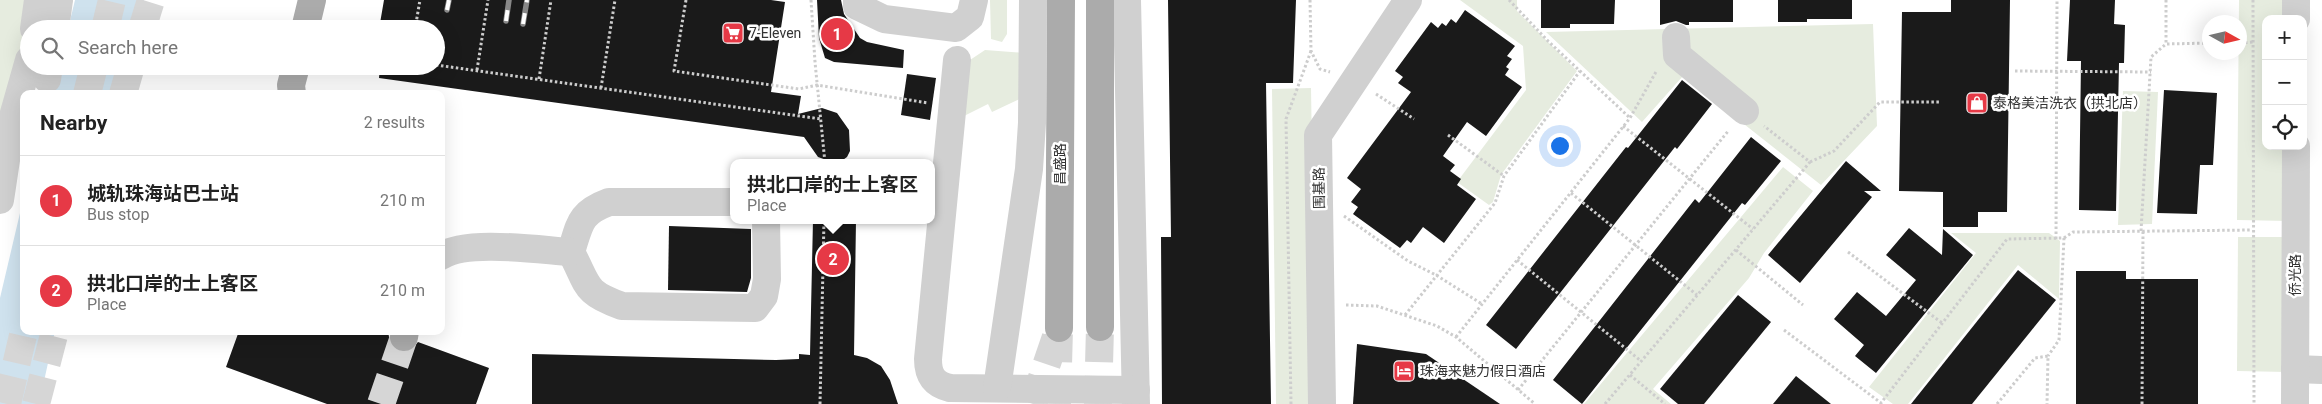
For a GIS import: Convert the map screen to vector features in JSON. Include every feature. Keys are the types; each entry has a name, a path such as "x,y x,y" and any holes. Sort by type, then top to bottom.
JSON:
{"main road":[{"path":"307,20 312,0"},
{"name":"昌盛路","path":"1059,328 1061,0"},
{"path":"1100,0 1100,327"},
{"path":"292,90 294,75"}],"street":[{"path":"35,20 38,0"},
{"path":"56,20 59,0"},
{"path":"857,0 857,6 884,19 956,28 970,17 974,0"},
{"path":"997,388 1029,169 1032,123 1033,0"},
{"path":"958,60 928,368 933,380 943,386 1136,397 1127,0"},
{"name":"围基路","path":"1322,404 1318,135 1408,0"},
{"path":"2296,0 2296,15"},
{"path":"1676,37 1677,56 1745,111"},
{"path":"29,90 38,75"},
{"path":"0,200 12,120 20,106"},
{"name":"侨光路","path":"2295,404 2296,150"},
{"path":"730,202 609,202 592,209 581,221 571,252 585,284 601,298 622,306 755,308 764,296 767,279 766,224"},
{"path":"445,254 477,246 571,252"},
{"path":"2295,369 2322,370"}],"path":[{"path":"417,20 420,0"},
{"path":"476,70 488,0"},
{"path":"538,79 551,0"},
{"path":"601,88 615,0"},
{"path":"686,0 674,71 800,89 817,85 953,108"},
{"path":"811,0 825,159"},
{"path":"2056,238 2057,0"},
{"path":"2166,0 2166,44"},
{"path":"2252,0 2254,404"},
{"path":"1511,1 1580,71 1630,118"},
{"path":"1456,337 1630,118 1676,37"},
{"path":"2247,42 2253,42"},
{"path":"2142,404 2142,231 2152,57 2166,44 2202,43"},
{"path":"1291,404 1286,119 1311,51"},
{"path":"445,66 821,119"},
{"path":"1405,315 1495,203 1504,176 1580,71"},
{"path":"2015,71 2151,72"},
{"path":"1606,404 1810,162 1834,151 1880,102 1939,102"},
{"path":"1518,390 1745,111 1810,162"},
{"path":"1623,126 1754,229"},
{"path":"1448,135 1504,176"},
{"path":"1319,187 1339,212 1408,261 1436,275 1482,304"},
{"path":"1571,193 1697,295"},
{"path":"820,404 824,224"},
{"path":"1784,330 1881,403 2007,239 2064,238 2073,232 2252,230"},
{"path":"2047,404 2048,356 2059,340 2064,238"},
{"path":"1736,250 1803,305"},
{"path":"1848,252 1942,324"},
{"path":"1517,260 1641,361"},
{"path":"1320,304 1376,306 1437,326 1456,337 1535,404"},
{"path":"1997,404 2035,358 2048,356"},
{"path":"1630,375 1666,404"}],"shaded area":[{"path":"0,0 28,0 25,20 20,20 20,57 0,123"},
{"path":"990,0 1007,0 1007,34 1002,42 991,39"},
{"path":"1460,0 1517,0 1517,11 1577,71 1501,175 1493,202 1489,205 1457,182 1526,90 1523,46"},
{"path":"2239,0 2290,0 2290,15 2262,15 2262,150 2289,150 2288,221 2237,220 2238,60 2247,60 2247,15 2239,15"},
{"path":"1873,24 1877,126 1821,185 1683,76 1642,122 1546,32"},
{"path":"985,50 1025,53 1026,96 992,112 988,104 958,119 964,64"},
{"path":"1311,88 1316,404 1276,404 1272,89"},
{"path":"2123,91 2158,92 2152,224 2118,225"},
{"path":"1783,167 1813,191 1764,253 1749,278 1653,389 1671,404 1584,404"},
{"path":"1951,233 2049,233 2060,241 2059,299 2018,265 1908,404 1893,404 1869,387 1976,253"},
{"path":"2238,237 2288,237 2287,372 2237,371"}],"water":[{"path":"75,0 144,0 138,20 70,20"},
{"path":"56,75 121,75 117,90 52,90"},
{"path":"20,213 20,335 54,335 39,404 0,404 0,298"}],"building":[{"path":"384,0 771,0 785,2 771,92 801,96 798,114 822,108 837,113 849,130 850,151 844,159 824,159 818,157 804,137 379,78 379,75 445,75 445,20 381,20"},
{"path":"817,0 841,0 844,14 860,38 867,42 904,50 903,68 834,62 825,58 819,38"},
{"path":"1168,0 1296,0 1293,83 1266,83 1271,404 1162,404 1161,237 1171,237"},
{"path":"1541,0 1615,0 1614,24 1570,24 1570,28 1541,28"},
{"path":"1660,0 1733,0 1733,22 1689,22 1689,25 1686,25 1676,21 1660,25"},
{"path":"1778,0 1852,0 1852,19 1807,19 1807,22 1778,22"},
{"name":"泰格美洁洗衣（拱北店）","path":"1951,0 2010,0 2007,212 1978,212 1978,227 1943,227 1943,192 1899,191 1902,12 1951,12"},
{"path":"2070,0 2115,0 2114,24 2125,25 2124,63 2119,63 2116,211 2079,210 2081,61 2067,61"},
{"path":"1465,10 1515,46 1507,56 1512,59 1506,67 1509,69 1505,75 1522,87 1486,136 1467,122 1443,156 1455,165 1450,171 1461,179 1457,185 1476,199 1444,243 1423,227 1411,243 1407,240 1400,248 1353,214 1358,207 1351,202 1361,189 1347,178 1411,92 1398,83 1403,77 1395,71 1431,22 1438,28 1442,23 1446,26 1451,19 1456,23"},
{"path":"907,74 936,78 930,120 901,115"},
{"path":"1682,80 1712,104 1677,149 1675,147 1516,349 1486,325 1626,147 1628,148"},
{"path":"2164,90 2217,93 2213,165 2200,165 2197,214 2157,213"},
{"path":"1751,137 1781,161 1745,205 1742,203 1582,404 1553,380 1695,199 1699,203"},
{"path":"1846,161 1881,191 1864,191 1872,197 1800,283 1768,255"},
{"path":"813,224 856,224 854,355 867,358 881,366 890,380 898,404 532,404 532,354 776,360 799,359 799,354 810,355"},
{"path":"669,226 751,229 751,278 747,292 668,290"},
{"path":"1909,228 1942,255 1943,229 1973,255 1876,373 1855,356 1864,345 1834,319 1857,292 1886,316 1916,280 1886,255"},
{"path":"2018,270 2056,300 1972,404 1911,404"},
{"path":"2076,271 2126,271 2126,279 2198,279 2198,404 2076,404"},
{"path":"1738,295 1771,322 1704,404 1678,404 1660,389"},
{"path":"238,335 389,335 390,343 394,349 401,352 410,351 418,342 489,368 476,404 327,404 226,367"},
{"name":"珠海来魅力假日酒店","path":"1357,344 1426,354 1500,404 1353,404"},
{"path":"1796,376 1831,404 1773,404"}],"tunnel":[{"path":"107,20 112,0"},
{"path":"145,20 151,0"},
{"path":"88,90 92,75"},
{"path":"124,90 128,75"},
{"path":"1098,404 1100,327"},
{"path":"1033,404 1059,328"},
{"path":"1057,404 1059,328"},
{"path":"7,404 23,335"},
{"path":"36,404 54,335"},
{"path":"381,404 404,337"}],"railway":[{"path":"447,10 449,0"},
{"path":"506,21 509,0"},
{"path":"523,24 527,0"}],"place":[{"name":"7-Eleven","path":"733,33"},
{"name":"城轨珠海站巴士站","path":"837,34"},
{"name":"泰格美洁洗衣（拱北店）","path":"1977,103"},
{"name":"拱北口岸的士上客区","path":"833,259"},
{"name":"珠海来魅力假日酒店","path":"1404,371"}]}
